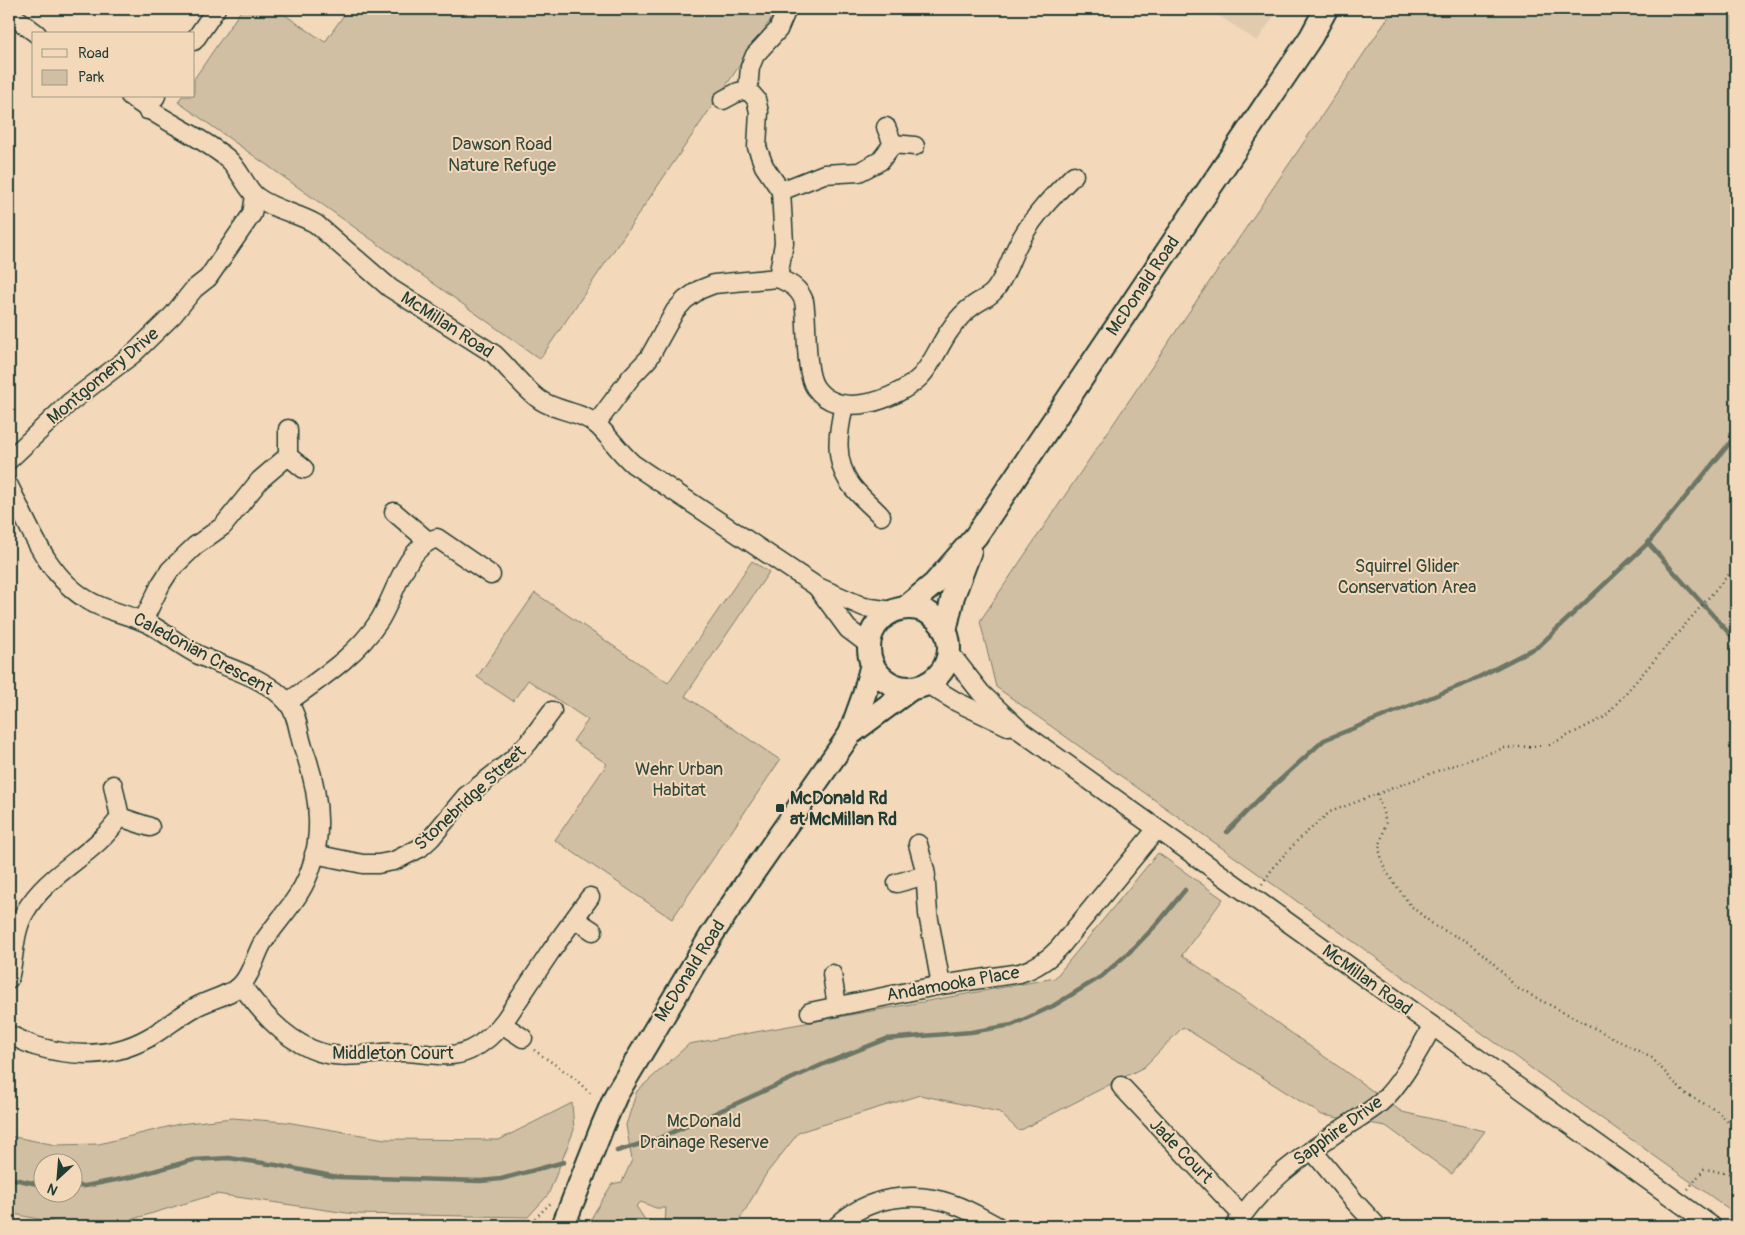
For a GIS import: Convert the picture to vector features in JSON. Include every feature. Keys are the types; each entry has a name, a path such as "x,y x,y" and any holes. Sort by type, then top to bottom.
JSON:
{"main road":[{"name":"McDonald Road","path":"899,609 934,584 976,536 1311,37 1326,9"},
{"name":"McDonald Road","path":"1311,37 1339,9"},
{"name":"McDonald Road","path":"947,642 953,596 976,536"},
{"path":"918,608 929,613 938,621 947,642 945,665 938,676 919,686 899,687 888,682 878,674 870,654 872,630 880,619 899,609 918,608"},
{"name":"McDonald Road","path":"563,1226 602,1125 616,1095 711,936 752,873 850,734 864,696 870,654"},
{"name":"McDonald Road","path":"850,734 919,686"}],"street":[{"path":"195,40 216,9"},
{"path":"778,278 784,243 781,191 764,166 757,147 759,112 756,99 748,90 750,68 755,55 778,30 787,9"},
{"path":"9,13 34,32"},
{"path":"723,100 738,92 748,90"},
{"name":"McMillan Road","path":"136,98 152,103 228,158 255,196 270,205 303,217 316,224 390,288 494,354 523,385 541,400 554,408 585,417 596,424 621,454 633,464 816,586 864,607 899,609"},
{"path":"886,127 893,144"},
{"path":"781,191 824,174 859,172 880,161 893,144"},
{"path":"893,144 915,146"},
{"path":"596,424 631,377 650,358 675,311 685,300 699,290 714,284 778,278 792,284 800,291 804,301 810,373 815,386 825,398 838,404 853,406 889,397 906,388 920,377 930,365 951,329 973,306 994,292 1002,281 1020,241 1030,225 1043,206 1074,175"},
{"name":"Montgomery Drive","path":"9,460 69,404 133,354 173,315 194,289 202,269 243,206 255,196"},
{"path":"844,405 838,437 838,453 843,471 851,485 878,505"},
{"path":"143,621 170,570 195,546 223,526 260,480 288,456 288,429"},
{"path":"288,456 304,469"},
{"name":"Caledonian Crescent","path":"9,486 50,566 62,581 76,593 92,603 143,621 202,657 260,681 288,702 295,715 317,797 318,831 314,854 306,881 262,944 240,986"},
{"path":"394,512 428,541"},
{"path":"288,702 336,668 368,636 380,619 404,569 416,552 428,541 437,538 491,575"},
{"name":"McMillan Road","path":"816,586 848,629 870,654"},
{"name":"McMillan Road","path":"947,642 981,693 1022,732 1156,830 1712,1226"},
{"name":"McMillan Road","path":"919,686 1022,732"},
{"name":"Stonebridge Street","path":"314,854 363,864 378,864 394,861 420,848 431,838 466,796 512,760 529,742 552,711"},
{"path":"9,979 17,931 24,913 33,900 56,876 97,845 112,830 120,817 113,785"},
{"path":"120,817 150,827"},
{"name":"Andamooka Place","path":"810,1012 941,985 1020,973 1031,969 1051,957 1156,830"},
{"path":"918,844 926,875 928,914 941,985"},
{"path":"897,883 926,875"},
{"name":"Middleton Court","path":"240,986 278,1029 307,1047 330,1055 350,1057 398,1052 438,1056 453,1055 482,1043 502,1024 590,897"},
{"path":"575,918 593,931"},
{"path":"832,974 837,1006"},
{"path":"9,1035 31,1045 55,1051 98,1054 145,1040 195,1007 240,986"},
{"path":"502,1024 523,1038"},
{"name":"Sapphire Drive","path":"1238,1220 1274,1178 1381,1102 1394,1088 1432,1027"},
{"name":"Jade Court","path":"1121,1086 1238,1220"},
{"path":"1312,1150 1377,1226"},
{"path":"837,1226 854,1212 874,1204 892,1198 912,1196 952,1203 997,1226"}],"path":[{"path":"1252,898 1274,866 1299,839 1330,812 1504,748 1549,744 1605,717 1736,566"},
{"path":"1377,794 1386,822 1379,849 1386,870 1411,906 1435,926 1468,942 1492,962 1517,988 1652,1058 1684,1093 1716,1110 1734,1128 1736,1133"},
{"path":"523,1038 526,1044 572,1077 590,1093"},
{"path":"1678,1202 1704,1169 1728,1174 1736,1173"},
{"path":"529,1226 552,1200"}],"shaded area":[{"path":"1209,9 1279,9 1257,41"}],"green space":[{"name":"Dawson Road Nature Refuge","path":"242,9 276,9 325,42 348,9 778,9 540,359 178,102 181,98 195,98 195,78"},
{"name":"Squirrel Glider Conservation Area","path":"1394,9 1736,9 1736,1214 996,687 980,621"},
{"name":"Wehr Urban Habitat","path":"752,561 769,572 685,696 780,760 672,919 555,840 607,764 573,741 588,720 528,680 513,701 477,677 535,593 668,683"},
{"name":"McDonald Drainage Reserve","path":"1158,853 1223,899 1182,955 1402,1112 1485,1131 1452,1174 1386,1126 1322,1115 1183,1027 1144,1067 1019,1131 999,1112 920,1095 799,1132 766,1174 736,1226 665,1226 666,1208 656,1208 641,1202 636,1206 649,1226 589,1226 593,1215 612,1184 622,1182 632,1160 626,1125 637,1091 689,1044 1055,978"},
{"path":"572,1103 574,1130 548,1195 528,1217 354,1214 216,1194 110,1226 72,1226 9,1213 9,1136 56,1145 99,1144 179,1124 232,1118 286,1122 385,1139 499,1140"}],"waterway":[{"path":"1227,832 1258,800 1324,740 1467,683 1539,646 1648,543 1736,437"},
{"path":"1648,543 1736,641"},
{"path":"617,1151 660,1138 826,1063 886,1039 971,1032 1012,1025 1053,1006 1102,976 1134,948 1158,923 1185,890"},
{"path":"82,1186 136,1176 193,1160 229,1158 337,1177 481,1181 501,1179 564,1162"},
{"path":"9,1178 32,1183"}],"place":[{"name":"McDonald Rd at McMillan Rd","path":"780,808"}]}
